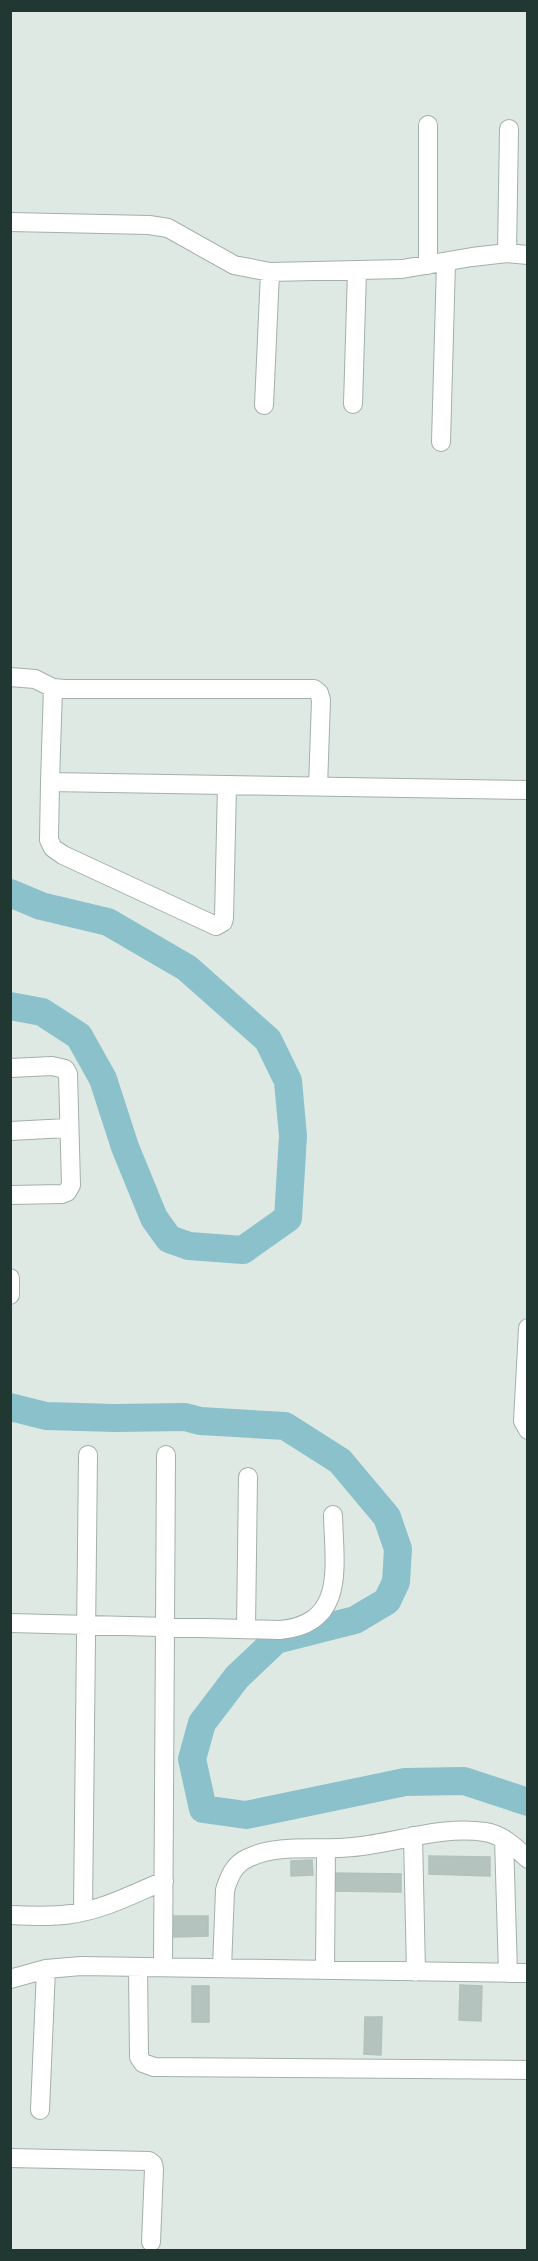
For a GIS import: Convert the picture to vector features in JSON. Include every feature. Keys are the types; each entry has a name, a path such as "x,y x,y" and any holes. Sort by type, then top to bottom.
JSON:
{"street":[{"path":"428,125 437,264 441,442"},
{"path":"507,253 508,129"},
{"path":"10,222 149,225 168,228 234,265 270,272 357,271 437,264 507,253 528,255"},
{"path":"353,404 357,271"},
{"path":"264,405 270,272"},
{"path":"10,677 36,679 53,688 314,690 319,693 321,706 318,787"},
{"path":"53,688 48,832 53,848 63,855 216,926 223,922 224,918 227,785"},
{"path":"50,782 528,790"},
{"path":"10,1068 51,1066 65,1069 68,1074 70,1185 67,1192 10,1195"},
{"path":"10,1131 68,1128"},
{"path":"10,1278 10,1295"},
{"path":"528,1328 524,1421 528,1430"},
{"path":"83,1911 88,1455"},
{"path":"163,1967 166,1455"},
{"path":"246,1629 248,1477"},
{"path":"10,1623 246,1629 297,1628 314,1621 325,1610 331,1594 334,1575 333,1515"},
{"path":"222,1968 225,1890 228,1878 237,1865 248,1858 271,1851 354,1847 441,1831 468,1830 488,1832 504,1839 528,1858"},
{"path":"413,1836 416,1972"},
{"path":"504,1839 508,1973"},
{"path":"325,1970 326,1849"},
{"path":"10,1915 73,1914 164,1881"},
{"path":"10,1979 46,1969 81,1966 528,1973"},
{"path":"138,1967 139,2056 143,2063 154,2067 528,2070"},
{"path":"40,2110 46,1969"},
{"path":"10,2158 149,2161 153,2164 154,2169 151,2242"}],"building":[{"path":"429,1856 490,1857 490,1876 429,1874"},
{"path":"312,1860 313,1875 291,1876 291,1861"},
{"path":"333,1873 401,1874 401,1892 333,1891"},
{"path":"173,1916 208,1916 208,1936 174,1937"},
{"path":"460,1985 482,1986 481,2021 459,2020"},
{"path":"192,1986 209,1986 209,2022 192,2022"},
{"path":"365,2017 382,2017 381,2055 364,2054"}],"waterway":[{"path":"10,893 41,906 108,922 187,968 268,1040 288,1081 293,1136 288,1218 243,1250 189,1246 169,1239 154,1218 125,1147 103,1079 79,1036 42,1012 10,1006"},
{"path":"10,1407 46,1416 185,1417 200,1421 285,1426 340,1461 387,1517 398,1549 396,1582 387,1601 355,1620 276,1640 237,1677 202,1723 192,1759 203,1809 246,1815 405,1782 464,1781 528,1802"}]}
